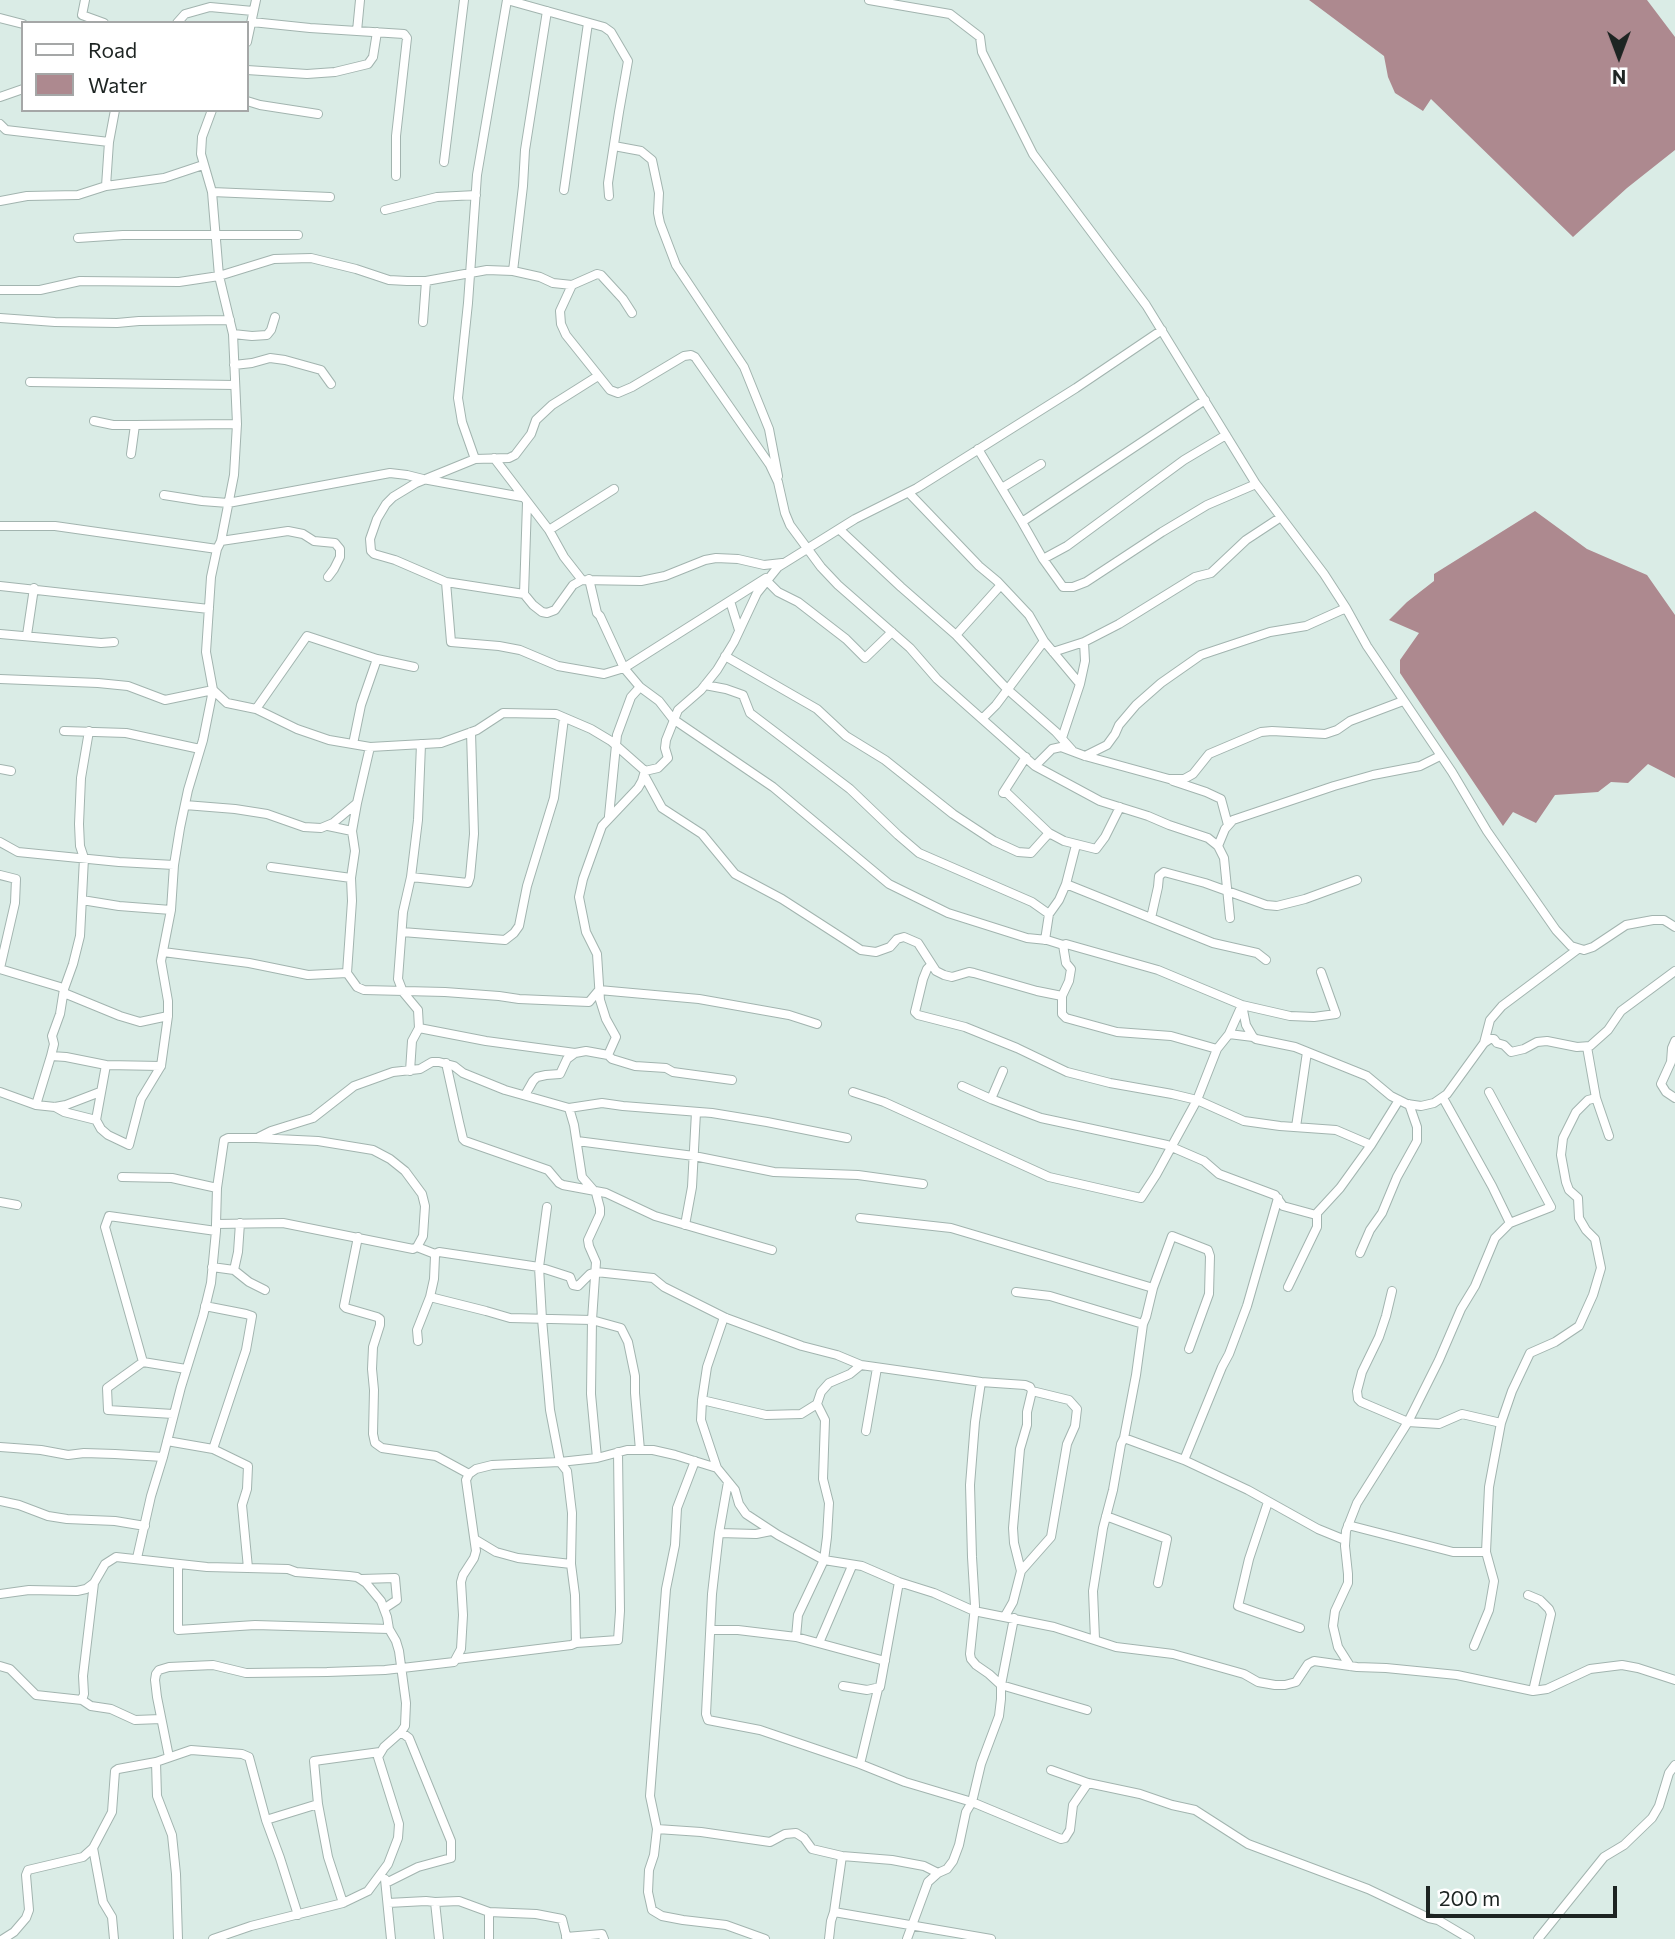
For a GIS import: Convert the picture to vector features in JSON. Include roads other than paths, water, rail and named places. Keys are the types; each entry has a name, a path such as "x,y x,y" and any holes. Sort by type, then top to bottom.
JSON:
{"street":[{"path":"76,21 82,16 85,0"},
{"path":"248,38 256,0"},
{"path":"357,31 360,0"},
{"path":"443,162 464,0"},
{"path":"475,459 462,422 458,398 483,136 507,0 599,25 611,32 628,61 608,183 609,196"},
{"path":"869,0 950,14 980,37 982,51 1033,153 1125,274 1256,484 1297,536 1346,608 1367,646 1512,869 1556,930 1571,946 1588,950 1626,925 1664,920 1675,927"},
{"path":"179,21 185,14 210,7 253,11"},
{"path":"513,271 525,149 547,11"},
{"path":"82,16 98,21"},
{"path":"0,19 21,24"},
{"path":"252,22 404,34 407,38 396,136 396,176"},
{"path":"564,190 588,23"},
{"path":"248,70 307,74 335,72 368,64 373,57 377,32"},
{"path":"0,97 21,90"},
{"path":"248,101 318,114"},
{"path":"106,186 109,142 115,112"},
{"path":"55,1107 96,1121 108,1135 129,1145 141,1098 161,1066 168,1016 161,969 163,952 185,805 207,726 213,690 206,652 211,577 234,475 237,424 233,334 219,276 212,192 203,165 201,145 204,128 211,112"},
{"path":"0,124 6,130 109,142"},
{"path":"614,146 641,151 653,160 659,193 660,223 676,265 744,367 769,429 785,513 807,549 838,586 892,632 937,678 1035,766 1092,797 1208,838 1218,846 1224,858 1230,918"},
{"path":"0,201 27,196 78,195 106,186 164,178 203,165"},
{"path":"212,192 330,197"},
{"path":"385,210 437,197 476,195"},
{"path":"78,238 123,234 298,235"},
{"path":"0,290 40,290 80,281 179,282 219,276 274,259 311,258 389,280 426,281 487,270 513,271 553,283 572,285 597,274 624,299 632,313"},
{"path":"423,322 426,281"},
{"path":"572,285 560,311 561,324 566,335 610,390 618,393 684,356 695,357 743,424 778,482"},
{"path":"233,334 267,335 275,317"},
{"path":"0,318 117,323 230,320"},
{"path":"608,1055 616,1037 606,1019 599,990 597,954 586,932 579,897 598,833 609,816 638,788 645,773 658,768 668,758 664,748 673,719 678,710 717,670 757,593 782,563 855,519 909,492 1076,388 1162,330"},
{"path":"234,365 270,358 285,360 321,370 331,384"},
{"path":"524,594 446,582 374,554 369,543 371,536 386,504 411,485 475,459 509,458 515,455 531,434 536,420 552,405 598,376"},
{"path":"30,382 235,385"},
{"path":"1022,522 1205,400"},
{"path":"94,421 113,425 237,424"},
{"path":"131,454 135,425"},
{"path":"1043,559 1067,546 1184,460 1226,435"},
{"path":"978,449 1043,559 1063,587 1073,587 1086,582 1162,531 1208,505 1256,484"},
{"path":"494,458 549,530 564,557 586,580 597,613 624,668 640,687 659,701 673,719 774,787 889,884 948,913 1027,938 1066,944 1158,970 1242,1005 1290,1016 1336,1014 1321,972"},
{"path":"1002,488 1041,464"},
{"path":"163,495 202,502 228,503 381,474 407,474 525,500"},
{"path":"549,530 614,489"},
{"path":"909,492 1029,615 1044,641 1080,684"},
{"path":"525,500 524,594 542,612 555,610 573,584 586,580 641,581 665,576 716,558 732,558 764,565 782,563"},
{"path":"1053,652 1084,642 1119,624 1195,577 1211,573 1245,540 1281,517"},
{"path":"0,526 64,527 219,545 288,531 303,534 314,541 335,543 340,549 340,557 328,577"},
{"path":"839,529 956,635 1007,689 1072,750"},
{"path":"446,582 451,642 520,650 558,666 604,674 624,668 769,578"},
{"path":"769,578 778,592 798,602 846,639 865,658 892,632"},
{"path":"0,586 209,609"},
{"path":"956,635 1000,586"},
{"path":"27,635 34,588"},
{"path":"730,601 739,630"},
{"path":"1085,756 1107,745 1119,724 1136,705 1161,683 1201,655 1270,632 1306,626 1346,608"},
{"path":"0,634 114,642"},
{"path":"256,709 307,636 377,659 414,667"},
{"path":"982,719 996,705 1044,641"},
{"path":"1062,738 1085,667 1084,642"},
{"path":"725,656 817,709 846,736 885,760 953,814 993,841 1018,852 1031,853 1049,833"},
{"path":"353,744 361,705 377,659"},
{"path":"0,679 128,686 165,700 213,690"},
{"path":"705,685 743,695 750,713 850,789 919,853 1032,902 1049,914"},
{"path":"609,816 617,735 631,697 640,687"},
{"path":"213,690 227,703 256,709 298,729 329,740 370,747 441,743 487,725 503,713 556,715 591,729 616,745 645,773 662,808 702,834 735,874 861,950 876,952 890,947 897,939 904,937 918,943 931,965 944,975 952,977 969,972 1062,996"},
{"path":"1169,779 1188,778 1209,754 1261,733 1272,731 1325,734 1337,730 1350,720 1403,701"},
{"path":"402,932 505,940 514,933 519,926 527,886 554,798 564,718"},
{"path":"64,731 126,733 200,749"},
{"path":"36,1105 51,1056 54,1044 52,1035 80,936 84,858 80,846 79,824 81,778 89,731"},
{"path":"411,877 468,883 474,834 471,732"},
{"path":"410,1071 412,1041 419,1028 418,1010 403,992 398,979 403,912 411,877 418,820 421,744"},
{"path":"370,747 352,831 355,851 351,878 347,973 357,988 589,1002 599,990"},
{"path":"1035,766 1052,749 1061,747 1169,779 1221,799 1227,825"},
{"path":"1218,846 1227,825 1240,817 1334,786 1420,766 1440,756"},
{"path":"1026,757 1003,793 1007,793 1049,833 1076,845 1096,849 1101,845 1120,807"},
{"path":"0,769 11,771"},
{"path":"185,805 268,814 304,827 321,828 328,826 357,803"},
{"path":"328,826 352,831"},
{"path":"0,842 18,852 174,865"},
{"path":"1045,940 1049,914 1066,884 1076,845"},
{"path":"271,867 351,878"},
{"path":"1151,918 1159,876 1164,872 1205,883 1266,905 1277,906 1357,880"},
{"path":"0,875 16,879 15,903 0,969 60,986 64,991 140,1022 168,1016"},
{"path":"1066,884 1213,943 1257,953 1266,960"},
{"path":"82,900 171,910"},
{"path":"1063,945 1066,963 1071,970 1062,996 1062,1014 1066,1018 1117,1032 1171,1036 1217,1049"},
{"path":"1229,1034 1295,1047 1367,1076 1391,1096 1409,1104 1421,1106 1434,1103 1452,1090 1484,1043 1490,1020 1502,1006 1578,949"},
{"path":"163,952 248,963 308,975 347,973"},
{"path":"931,965 923,979 914,1017 965,1027 1067,1072 1197,1100 1244,1121 1336,1130 1371,1145"},
{"path":"1484,1043 1494,1039 1511,1052 1547,1041 1587,1047 1604,1035 1621,1011 1675,971"},
{"path":"599,990 699,999 789,1015 817,1024"},
{"path":"853,1092 884,1102 1049,1177 1141,1198 1197,1100 1217,1049 1229,1034 1242,1005"},
{"path":"1242,1005 1246,1025 1253,1037"},
{"path":"419,1028 486,1041 575,1053 586,1051 608,1055 612,1059 635,1066 666,1068 673,1072 732,1080"},
{"path":"1675,1041 1671,1062 1661,1084 1666,1092 1675,1098"},
{"path":"1587,1047 1596,1098 1609,1136"},
{"path":"1296,1127 1307,1052"},
{"path":"525,1096 537,1077 560,1074 567,1059 575,1053"},
{"path":"51,1056 106,1065 161,1066"},
{"path":"256,1139 271,1131 313,1118 354,1086 393,1072 420,1069 432,1062 446,1063 505,1090 569,1108 603,1103 696,1112 767,1122 846,1138"},
{"path":"446,1063 458,1122 465,1141 542,1167 563,1185 606,1193 655,1216 772,1251"},
{"path":"96,1121 106,1065"},
{"path":"991,1099 1003,1071"},
{"path":"962,1086 1041,1118 1171,1147 1204,1161 1219,1174 1275,1195 1283,1206 1316,1215"},
{"path":"0,1092 36,1105 55,1107 100,1092"},
{"path":"884,1102 887,1092"},
{"path":"1350,1666 1338,1647 1333,1626 1335,1611 1349,1578 1345,1540 1357,1503 1408,1422 1461,1308 1475,1286 1495,1238 1510,1223 1551,1207 1489,1092"},
{"path":"1443,1098 1510,1223"},
{"path":"1474,1646 1489,1610 1493,1581 1486,1552 1489,1487 1501,1423 1530,1353 1555,1342 1579,1326 1601,1268 1595,1239 1579,1218 1579,1200 1569,1190 1562,1169 1561,1155 1563,1138 1576,1111 1588,1100 1596,1098"},
{"path":"1316,1215 1340,1188 1399,1100"},
{"path":"1360,1253 1417,1141 1417,1127 1409,1104"},
{"path":"569,1108 575,1125 582,1177 599,1200 600,1208 600,1214 588,1240 596,1262 591,1394 597,1458"},
{"path":"685,1225 692,1187 696,1112"},
{"path":"137,1558 151,1496 205,1306 212,1267 217,1188 224,1140 318,1141 373,1150 390,1159 405,1171 422,1194 425,1221 423,1237 417,1247"},
{"path":"577,1141 694,1156 774,1172 858,1175 923,1184"},
{"path":"122,1177 172,1178 217,1188"},
{"path":"1184,1460 1247,1306 1278,1198"},
{"path":"0,1202 17,1205"},
{"path":"547,1207 539,1267 542,1319 551,1409 560,1462 567,1471 572,1513 571,1564 576,1643"},
{"path":"1288,1287 1318,1227 1316,1215"},
{"path":"143,1362 105,1227 109,1216 216,1227 240,1223 283,1223 408,1248 417,1247 435,1254 439,1252 539,1267 570,1277 573,1285 578,1286 590,1274 596,1272 653,1278 664,1287 726,1318 861,1365 981,1382 1025,1385 1032,1391 1069,1400 1077,1409 1075,1426 1068,1444 1051,1537 1021,1571 1010,1617 999,1716 981,1764 953,1860 947,1869 928,1882 907,1939"},
{"path":"860,1218 951,1228 1153,1288"},
{"path":"234,1270 240,1223"},
{"path":"1095,1639 1094,1576 1120,1459 1143,1324 1172,1236 1208,1250 1210,1256 1209,1294 1189,1349"},
{"path":"358,1237 344,1306 380,1319 373,1347 372,1369 375,1443 382,1448 436,1456 469,1474"},
{"path":"418,1341 417,1330 434,1279 435,1256"},
{"path":"212,1267 234,1270 265,1290"},
{"path":"1392,1291 1386,1316 1363,1372 1357,1396 1361,1402 1408,1422 1439,1424 1462,1414 1501,1423"},
{"path":"1016,1292 1051,1296 1143,1324"},
{"path":"430,1297 510,1318 592,1320 621,1328 628,1342 635,1376 640,1450"},
{"path":"205,1306 251,1316 246,1350 213,1449"},
{"path":"726,1318 707,1367 702,1400 701,1420 717,1468 735,1490 739,1504 746,1514 824,1560 862,1566 974,1611 1054,1627 1116,1647 1173,1654 1275,1685 1296,1682 1312,1661 1457,1675 1533,1691 1547,1689 1590,1669 1622,1665 1675,1680"},
{"path":"173,1415 108,1410 107,1388 143,1362 186,1369"},
{"path":"702,1400 766,1415 801,1414 817,1404 821,1392 829,1384 850,1374 861,1365"},
{"path":"866,1432 877,1368"},
{"path":"981,1382 970,1485 974,1611 971,1659 1001,1685 1087,1710"},
{"path":"1021,1571 1013,1528 1020,1449 1032,1391"},
{"path":"796,1637 798,1615 824,1560 829,1503 823,1479 825,1420 817,1404"},
{"path":"1124,1438 1184,1460 1318,1529 1345,1540"},
{"path":"167,1441 213,1449 248,1466 247,1489 242,1505 248,1568"},
{"path":"0,1447 68,1455 104,1453 163,1457"},
{"path":"169,1758 157,1697 156,1674 159,1670 213,1665 246,1672 327,1672 451,1664 461,1649 461,1582 474,1558 476,1539 466,1480 476,1469 492,1465 597,1458 627,1450 653,1450 717,1468"},
{"path":"457,1658 576,1643 612,1642 620,1638 618,1452"},
{"path":"695,1461 677,1508 675,1545 666,1590 650,1796 657,1829 649,1870 648,1892 653,1910 662,1916 726,1925 765,1939"},
{"path":"728,1482 712,1594 706,1714 708,1720 760,1730 905,1782 972,1802 1061,1839 1065,1838 1070,1830 1073,1805 1088,1783"},
{"path":"0,1501 48,1516 145,1526"},
{"path":"1268,1502 1249,1559 1238,1605 1300,1628"},
{"path":"1106,1516 1167,1539 1158,1583"},
{"path":"1348,1525 1453,1552 1486,1552"},
{"path":"719,1533 756,1534 772,1531"},
{"path":"476,1539 496,1552 517,1558 571,1564"},
{"path":"0,1594 29,1590 86,1589 94,1583 105,1564 117,1556 178,1564 288,1569 361,1579 396,1578 397,1600 385,1608"},
{"path":"178,1564 178,1630 255,1625 389,1629"},
{"path":"819,1643 852,1566"},
{"path":"213,1939 251,1926 343,1903 368,1891 385,1871 400,1831 378,1757 401,1732 406,1712 396,1641 389,1629 385,1608 361,1579"},
{"path":"860,1764 881,1684 899,1582"},
{"path":"82,1700 94,1583"},
{"path":"1528,1595 1539,1600 1551,1614 1533,1691"},
{"path":"711,1630 738,1630 796,1637 885,1661"},
{"path":"0,1666 10,1668 36,1696 82,1700 91,1706 111,1709 135,1720 161,1719"},
{"path":"843,1686 878,1689"},
{"path":"386,1883 418,1867 451,1858 451,1841 409,1738 401,1732"},
{"path":"3,1939 26,1918 29,1910 26,1875 29,1870 83,1857 93,1848 112,1812 115,1771 156,1762 191,1750 242,1754 249,1757 266,1820 298,1915"},
{"path":"343,1903 328,1857 318,1804 314,1761 380,1752"},
{"path":"156,1762 157,1796 172,1835 178,1939"},
{"path":"1538,1939 1604,1857 1624,1845 1652,1818 1659,1806 1669,1773 1675,1765"},
{"path":"1051,1770 1088,1783 1195,1810 1248,1844 1368,1889 1437,1920 1470,1939"},
{"path":"266,1820 318,1804"},
{"path":"657,1829 771,1842 785,1834 796,1833 804,1838 812,1849 842,1856 924,1866 938,1873"},
{"path":"93,1848 103,1902 112,1917 114,1939"},
{"path":"829,1939 842,1856"},
{"path":"385,1871 391,1939"},
{"path":"388,1903 459,1901 489,1912 536,1914 562,1919 566,1938 603,1934 604,1939"},
{"path":"435,1902 439,1939"},
{"path":"489,1912 489,1939"},
{"path":"834,1912 991,1939"}],"water":[{"path":"1309,0 1647,0 1675,37 1675,150 1627,188 1573,237 1431,99 1423,111 1395,93 1388,77 1384,56"},
{"path":"1535,511 1587,549 1647,575 1675,615 1675,778 1648,764 1628,783 1611,782 1598,792 1555,795 1536,823 1513,812 1503,826 1400,673 1400,660 1419,633 1389,620 1434,581 1434,574"}]}
